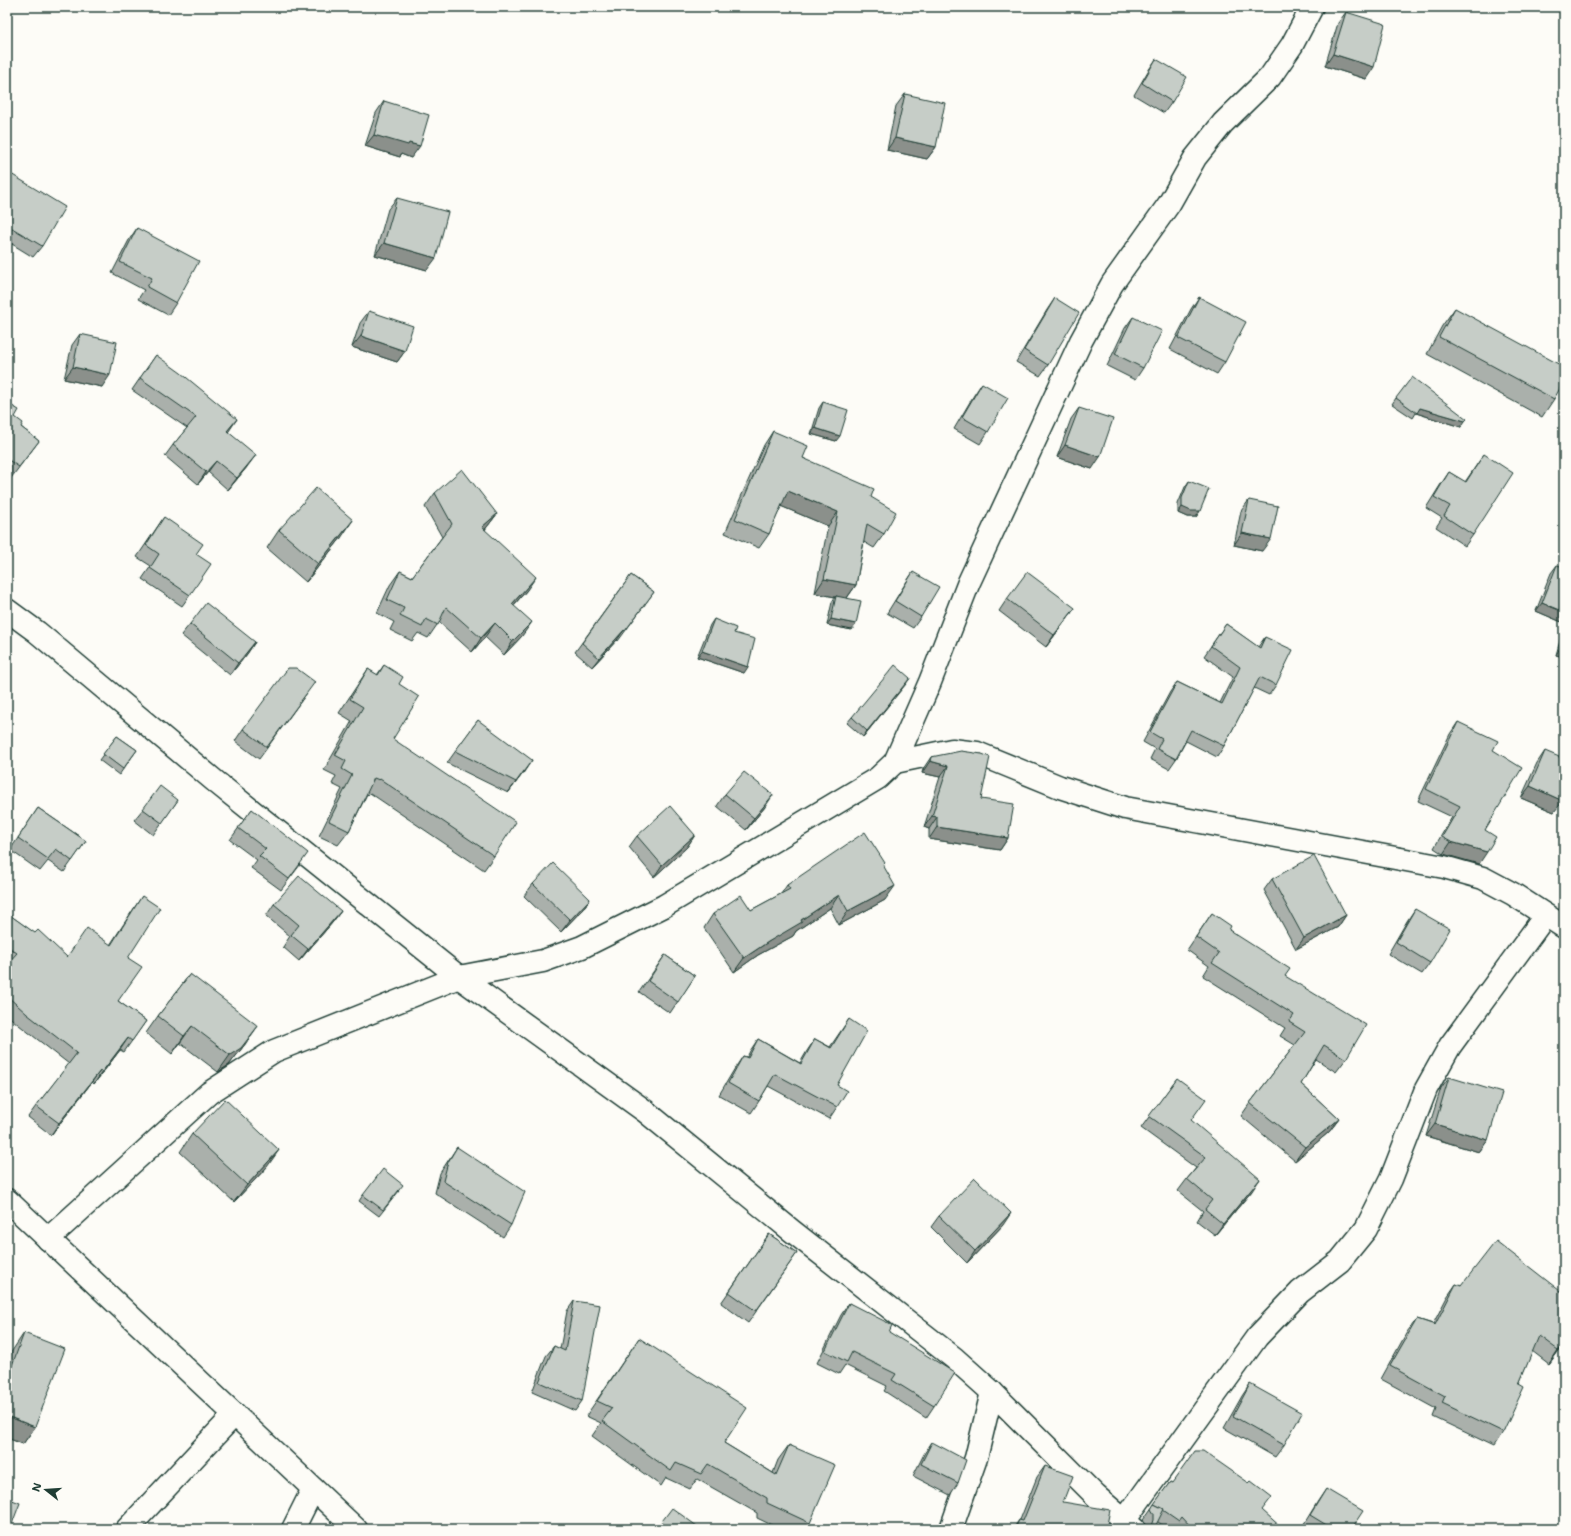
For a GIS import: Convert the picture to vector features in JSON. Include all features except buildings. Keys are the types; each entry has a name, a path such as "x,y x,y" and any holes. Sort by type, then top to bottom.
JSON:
{"street":[{"path":"48,1239 203,1098 274,1051 459,977 544,961 582,947 664,906 878,778 895,762 930,682 969,582 1081,341 1112,284 1169,204 1195,158 1224,123 1270,77 1292,45 1312,7"},
{"path":"7,610 37,632 216,782 459,977 645,1110 792,1231 954,1358 992,1392 1096,1496 1129,1525 1257,1337 1300,1292 1340,1260 1366,1229 1391,1179 1426,1088 1450,1046 1545,916"},
{"path":"895,762 952,750 977,753 1060,787 1125,808 1444,866 1483,878 1513,894 1564,927"},
{"path":"7,1200 356,1529"},
{"path":"951,1529 976,1458 992,1392"},
{"path":"127,1529 235,1414"},
{"path":"294,1529 313,1489"}]}
